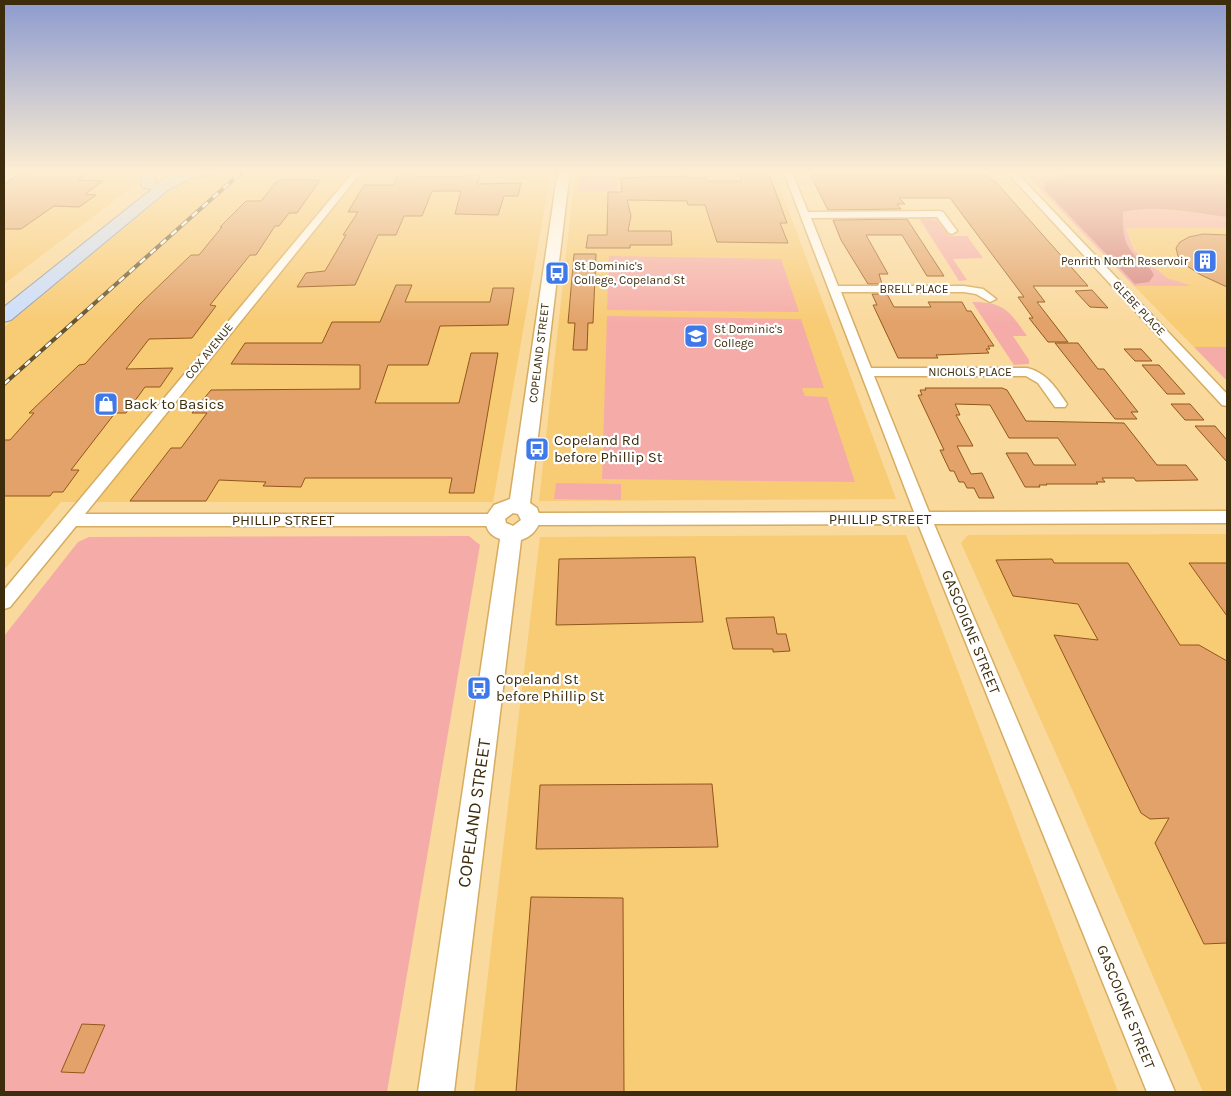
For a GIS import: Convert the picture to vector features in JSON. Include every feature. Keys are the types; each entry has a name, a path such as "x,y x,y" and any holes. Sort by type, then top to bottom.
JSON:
{"highway":[{"path":"4,297 100,221"},
{"path":"4,316 107,221"}],"street":[{"name":"COX AVENUE","path":"4,602 317,221"},
{"name":"COPELAND STREET","path":"436,1092 557,221"},
{"name":"GASCOIGNE STREET","path":"808,221 924,518 1162,1092"},
{"path":"945,221 952,231"},
{"name":"GLEBE PLACE","path":"1057,221 1227,402"},
{"name":"BRELL PLACE","path":"834,289 964,289 979,291 990,299"},
{"name":"NICHOLS PLACE","path":"866,372 1027,372 1043,380 1060,404"},
{"name":"PHILLIP STREET","path":"71,520 1227,517"}],"shaded area":[{"path":"4,221 87,221 4,284"},
{"path":"133,221 542,221 493,502 61,502 4,570 4,327"},
{"name":"St Dominic's College","path":"570,221 793,221 896,499 539,501"},
{"path":"921,221 938,221 949,236 967,236 983,258 953,259 967,280 959,281"},
{"path":"1071,221 1227,221 1227,228 1126,228 1134,250 1167,278 1192,286 1134,286"},
{"path":"1075,221 1123,221 1126,243 1154,275 1149,282 1135,284"},
{"path":"1126,227 1227,228 1227,347 1194,347 1134,286 1190,286 1167,278 1134,250"},
{"path":"609,256 781,259 799,312 607,310"},
{"path":"972,302 983,302 999,306 1010,314 1027,336 1013,336 1029,360 1029,364 1014,365"},
{"path":"607,316 801,319 824,388 802,388 805,396 827,397 855,482 602,479"},
{"path":"1194,347 1227,347 1227,381"},
{"path":"556,483 621,484 621,500 554,499"},
{"path":"1227,534 1227,1092 1203,1092 1075,796 961,543 968,535"},
{"path":"906,535 1118,1092 474,1092 540,537"},
{"path":"469,536 480,545 387,1092 4,1092 4,636 78,542 89,537"}],"building":[{"path":"4,221 32,221 21,229 4,229"},
{"path":"226,221 283,221 279,226 275,226 256,255 250,255 210,305 216,306 192,338 149,339 126,369 173,368 160,387 145,387 126,413 115,413 71,470 79,470 63,492 53,492 50,496 4,496 4,440 10,440 34,413 29,413 79,365 85,364 139,305 191,255 199,255 222,227 220,227"},
{"path":"352,221 402,221 396,235 378,235 355,285 297,287 306,273 325,271 346,235 343,235"},
{"path":"607,221 630,221 628,231 671,231 672,245 630,245 630,248 586,248 588,235 607,235"},
{"path":"710,221 786,221 787,223 780,223 788,243 717,242"},
{"path":"833,221 908,221 944,276 927,276 902,235 866,235 888,274 879,274 882,284 868,284 841,240"},
{"path":"967,221 1031,221 1088,286 1033,286 1045,302 1037,302 1068,342 1048,342 1029,318 1033,318 1018,297 1024,297"},
{"name":"Penrith North Reservoir","path":"1203,234 1227,235 1227,287 1201,275 1187,266 1178,256 1176,248 1180,242 1189,237"},
{"path":"574,254 596,254 593,323 588,323 587,350 573,350 575,323 568,323"},
{"path":"396,285 412,285 405,302 490,302 493,288 514,288 508,325 440,326 428,365 388,365 375,403 459,403 471,353 498,353 474,493 449,493 452,478 305,478 301,487 263,486 266,482 219,480 206,501 130,501 171,448 181,448 207,413 192,413 211,390 360,389 360,365 231,364 245,343 322,343 332,322 380,322"},
{"path":"1092,290 1108,308 1090,307 1075,291"},
{"path":"872,294 887,294 894,307 931,307 928,302 962,302 967,311 971,311 994,346 988,346 990,349 986,349 989,353 936,355 938,358 898,358 873,305 877,305"},
{"path":"1055,343 1078,343 1098,369 1104,369 1138,412 1131,412 1137,419 1115,419"},
{"path":"1124,349 1141,349 1152,361 1135,361"},
{"path":"1142,365 1159,365 1185,394 1167,394"},
{"path":"925,388 1002,388 1007,390 1026,421 1124,423 1157,465 1186,465 1198,480 1136,481 1134,478 1102,478 1105,482 1096,482 1098,484 1046,484 1039,485 1040,487 1025,487 1006,453 1027,453 1034,465 1076,465 1058,438 1009,438 990,405 955,404 960,415 956,415 973,446 957,446 971,474 982,473 994,498 979,498 974,488 967,488 964,482 959,482 954,471 950,471 940,450 944,450 918,395 922,395 920,390 926,390"},
{"path":"1171,404 1190,404 1204,420 1185,420"},
{"path":"1195,426 1215,426 1227,440 1227,462"},
{"path":"695,557 703,622 556,625 559,559"},
{"path":"1052,559 1054,563 1128,563 1180,645 1199,645 1227,661 1227,943 1204,944 1155,843 1169,818 1150,819 1141,813 1054,635 1098,640 1078,604 1013,596 996,560"},
{"path":"1189,563 1227,563 1227,616"},
{"path":"774,617 777,634 786,634 790,651 773,652 773,649 733,649 726,618"},
{"path":"712,784 718,847 536,849 540,785"},
{"path":"531,897 623,898 624,1092 516,1092"},
{"path":"82,1024 105,1025 84,1073 61,1072"}],"railway":[{"path":"4,384 187,221"}],"place":[{"name":"Penrith North Reservoir","path":"1205,261"},
{"name":"St Dominic's College, Copeland St","path":"557,273"},
{"name":"St Dominic's College","path":"696,336"},
{"name":"Back to Basics","path":"106,404"},
{"name":"Copeland Rd before Phillip St","path":"537,449"},
{"name":"Copeland St before Phillip St","path":"479,688"}]}
